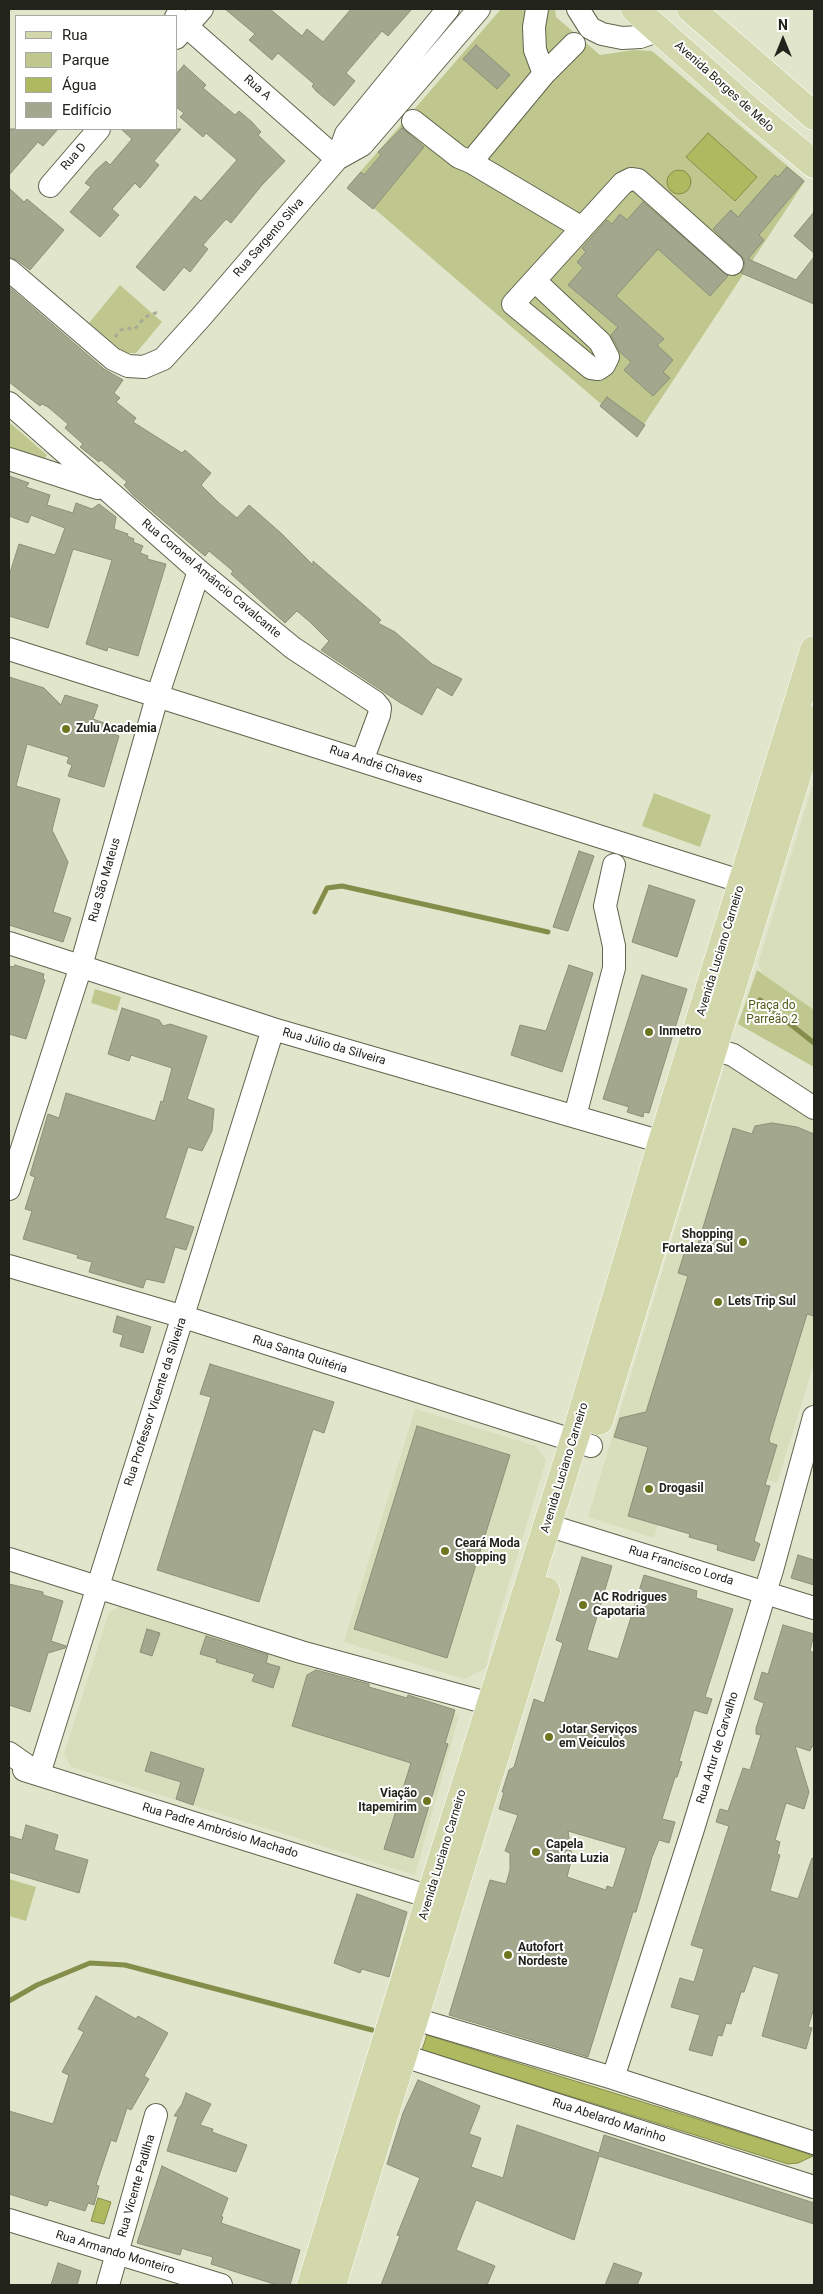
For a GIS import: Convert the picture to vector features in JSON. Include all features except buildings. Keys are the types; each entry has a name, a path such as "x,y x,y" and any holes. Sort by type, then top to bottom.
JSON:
{"main road":[{"name":"Avenida Borges de Melo","path":"635,9 751,112 814,164"},
{"path":"691,9 750,58 814,116"},
{"path":"698,63 694,41 700,36 707,36 750,58"},
{"name":"Avenida Luciano Carneiro","path":"332,2285 403,2035 556,1527 714,1049 721,988 743,882 814,650"},
{"name":"Avenida Luciano Carneiro","path":"582,1444 662,1142 721,988 814,720"},
{"name":"Avenida Luciano Carneiro","path":"311,2285 403,2035 430,1897 491,1704 556,1527"}],"street":[{"path":"179,24 202,9"},
{"name":"Rua Sargento Silva","path":"9,270 113,359 128,366 144,367 163,359 202,317 337,159 346,134 448,9"},
{"name":"Rua Sargento Silva","path":"337,159 362,146 479,9"},
{"path":"537,9 534,27 535,50 544,74"},
{"path":"578,9 582,36"},
{"name":"Rua A","path":"179,24 337,159"},
{"path":"471,162 544,74 582,36 602,34 622,38 640,37 660,30"},
{"path":"413,120 459,157 471,162 582,228"},
{"name":"Rua D","path":"50,186 98,130"},
{"path":"535,281 624,183 631,179 638,180 732,264"},
{"name":"Rua Coronel Amâncio Cavalcante","path":"9,403 199,571 293,648 374,702 380,708 362,761"},
{"path":"9,459 108,492"},
{"name":"Rua São Mateus","path":"10,1183 81,966 157,697 199,571"},
{"name":"Rua André Chaves","path":"9,649 743,882"},
{"path":"575,1116 614,968 614,946 605,906 614,865"},
{"name":"Rua Júlio da Silveira","path":"9,943 273,1029 662,1142"},
{"name":"Rua Professor Vicente da Silveira","path":"39,1774 273,1029"},
{"path":"714,1049 733,1056 814,1108"},
{"name":"Rua Santa Quitéria","path":"9,1266 184,1316 582,1444"},
{"name":"Rua Artur de Carvalho","path":"614,2078 693,1829 765,1592 814,1417"},
{"name":"Rua Francisco Lorda","path":"556,1527 814,1608"},
{"path":"9,1559 301,1652 491,1704"},
{"path":"9,1753 39,1774"},
{"name":"Rua Padre Ambrósio Machado","path":"9,1766 430,1897"},
{"path":"403,2035 614,2078 814,2143"},
{"name":"Rua Abelardo Marinho","path":"403,2035 814,2187"},
{"name":"Rua Vicente Padilha","path":"108,2285 156,2116"},
{"name":"Rua Armando Monteiro","path":"9,2220 221,2285"}],"path":[{"path":"108,341 120,330 125,328 135,329 145,317 158,312"}],"shaded area":[{"path":"814,780 814,1011 762,973 758,964"},
{"name":"Shopping Fortaleza Sul","path":"726,1061 814,1121 814,1363 777,1483 680,1453 654,1538 588,1517"},
{"name":"Ceará Moda Shopping","path":"415,1409 536,1446 546,1460 491,1643 486,1668 464,1679 344,1642"},
{"path":"121,1606 459,1716 415,1875 71,1767 64,1754 109,1612"}],"green space":[{"path":"501,9 555,9 556,17 600,55 634,50 652,51 805,181 637,435 348,186"},
{"path":"120,285 162,322 136,353 125,353 89,323"},
{"path":"9,422 47,455 43,461 9,450"},
{"path":"654,793 711,815 700,847 642,826"},
{"name":"Praça do Parreão 2","path":"757,970 814,1010 814,1067 738,1024"},
{"path":"95,989 121,997 117,1011 91,1003"},
{"path":"9,1879 36,1887 26,1921 9,1916"}],"water":[{"path":"708,133 757,177 735,201 686,157"},
{"path":"679,170 687,174 691,182 687,190 679,194 671,190 667,182 671,174"},
{"path":"427,2035 813,2156 798,2163 788,2164 422,2050"},
{"path":"98,2198 111,2202 104,2224 91,2221"}],"waterway":[{"path":"315,912 327,888 342,886 548,932"},
{"path":"760,1000 814,1043"},
{"path":"9,2001 37,1985 90,1963 125,1965 372,2030"}],"place":[{"name":"Zulu Academia","path":"66,729"},
{"name":"Inmetro","path":"649,1032"},
{"name":"Shopping Fortaleza Sul","path":"743,1242"},
{"name":"Lets Trip Sul","path":"718,1302"},
{"name":"Drogasil","path":"649,1489"},
{"name":"Ceará Moda Shopping","path":"445,1551"},
{"name":"AC Rodrigues Capotaria","path":"583,1605"},
{"name":"Jotar Serviços em Veículos","path":"549,1737"},
{"name":"Viação Itapemirim","path":"427,1801"},
{"name":"Capela Santa Luzia","path":"536,1852"},
{"name":"Autofort Nordeste","path":"508,1955"}]}
